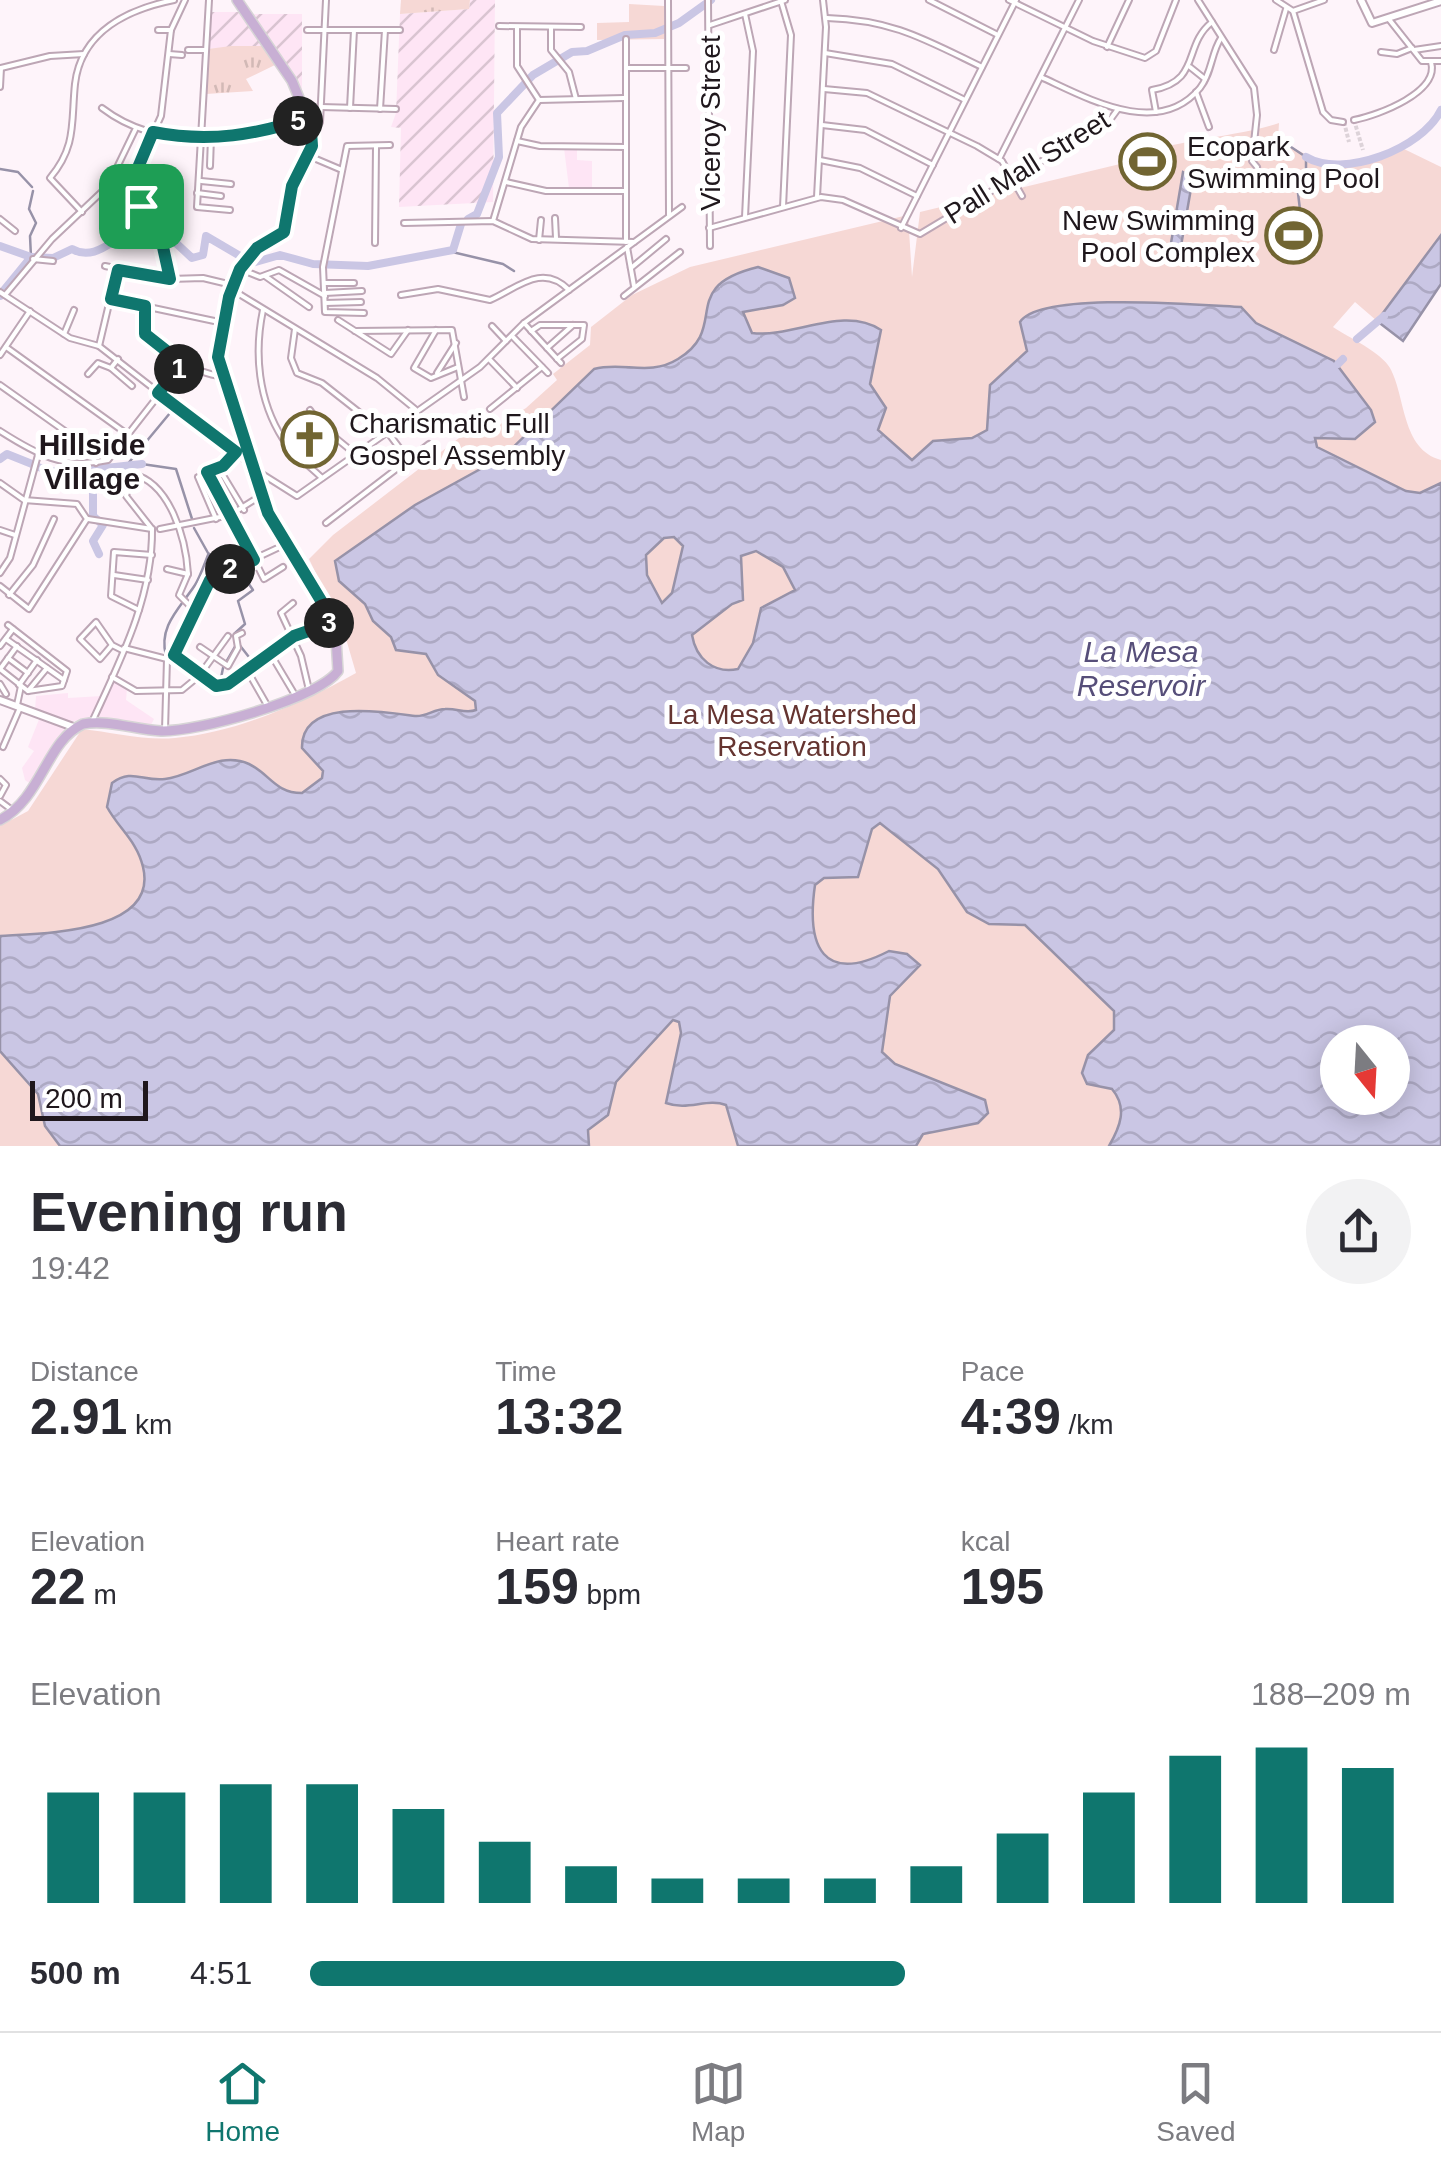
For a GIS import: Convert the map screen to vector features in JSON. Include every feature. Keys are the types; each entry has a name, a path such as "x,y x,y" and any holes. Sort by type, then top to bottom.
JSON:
{"main road":[{"path":"0,820 29,798 76,728 92,722 165,731 220,722 309,690 338,671 334,622 284,545 252,467 218,357 232,288 244,263 282,235 292,186 308,156 315,119 264,34 237,0"}],"street":[{"path":"82,212 50,178 72,145 75,78 84,54 115,18 174,0"},
{"path":"126,196 164,103 171,30 185,0"},
{"path":"209,0 196,207 230,210"},
{"path":"102,108 136,128 200,139 262,134 315,119 320,107 326,0"},
{"path":"668,0 669,216"},
{"name":"Viceroy Street","path":"708,0 710,246"},
{"path":"817,198 824,89 823,0"},
{"path":"929,0 998,35"},
{"path":"999,159 1079,0"},
{"path":"1107,46 1129,0"},
{"path":"709,228 817,198 844,200 900,228 1013,1 1107,46 1151,57 1176,0"},
{"path":"1198,0 1256,94 1252,160 1256,167"},
{"path":"1276,0 1293,11 1324,0"},
{"path":"1361,0 1370,22 1441,1"},
{"path":"710,26 783,1 790,35 782,207"},
{"path":"1274,50 1286,10"},
{"path":"1293,11 1323,112 1330,120 1343,122"},
{"path":"745,14 753,51 745,217"},
{"path":"826,18 869,19 897,26 982,67"},
{"path":"1388,18 1423,62 1441,61"},
{"path":"1156,112 1152,90 1172,85 1190,67 1198,38 1212,22"},
{"path":"499,26 581,27"},
{"path":"517,26 516,62 538,100"},
{"path":"551,27 557,60 574,81 576,100"},
{"path":"158,30 171,30"},
{"path":"307,30 400,30"},
{"path":"350,108 354,30"},
{"path":"380,108 384,30"},
{"path":"1041,77 1118,110 1156,112 1196,92 1222,38"},
{"path":"626,39 625,247 634,286"},
{"path":"1381,52 1396,54 1441,46"},
{"path":"188,50 206,50"},
{"path":"825,52 892,64 965,100"},
{"path":"0,87 0,67 50,56 84,54"},
{"path":"169,54 182,55"},
{"path":"1354,120 1390,109 1423,90 1433,71 1432,62"},
{"path":"1190,67 1205,79"},
{"path":"626,68 686,68"},
{"path":"824,89 867,93 999,159 1022,196"},
{"path":"1196,92 1209,127"},
{"path":"493,221 517,141 530,109 538,100 626,98"},
{"path":"320,107 396,109"},
{"name":"Pall Mall Street","path":"900,228 920,234 1110,120 1118,110"},
{"path":"822,125 866,130 933,165"},
{"path":"136,128 108,186 3,294 64,334 80,343 99,346 118,359 252,467 296,497 460,374 488,358 524,324 682,207"},
{"path":"210,166 212,137"},
{"path":"517,141 540,146 626,147"},
{"path":"364,313 326,313 324,264 347,146 390,145"},
{"path":"375,242 376,146"},
{"path":"308,156 342,170"},
{"path":"820,160 860,168 917,196"},
{"path":"199,180 231,184"},
{"path":"506,182 546,190 626,191"},
{"path":"108,186 164,215 162,230 170,279"},
{"path":"197,193 222,196"},
{"path":"556,218 556,240"},
{"path":"0,219 14,232"},
{"path":"539,240 541,220"},
{"path":"404,223 493,221 539,240 616,242 625,247"},
{"path":"630,268 666,240"},
{"path":"616,242 625,247"},
{"path":"624,296 680,252"},
{"path":"35,257 53,261"},
{"path":"244,263 308,307"},
{"path":"105,266 170,279 203,278 232,288 390,387 416,409"},
{"path":"99,346 118,270"},
{"path":"265,276 279,270 325,297 361,302"},
{"path":"401,295 438,289 490,300 524,279 554,280 569,290"},
{"path":"324,283 354,283"},
{"path":"325,297 362,291"},
{"path":"111,299 224,323"},
{"path":"145,306 145,334 192,371 221,376"},
{"path":"263,308 256,364 279,431 322,478"},
{"path":"64,334 74,310"},
{"path":"0,355 30,312"},
{"path":"338,320 391,354 408,330"},
{"path":"524,324 559,361 582,339 584,324 540,325 531,331"},
{"path":"547,348 574,325"},
{"path":"492,326 506,341"},
{"path":"295,329 292,358 297,373 322,383 385,431 408,460"},
{"path":"436,330 414,366 428,378 454,366 460,374"},
{"path":"355,331 452,330 464,397"},
{"path":"512,336 548,373"},
{"path":"434,377 456,343"},
{"path":"6,347 127,434"},
{"path":"488,358 517,388"},
{"path":"111,368 118,359"},
{"path":"88,374 98,363 111,368 132,386"},
{"path":"0,431 57,462 108,460 183,364"},
{"path":"490,409 542,368"},
{"path":"0,385 86,446 96,463"},
{"path":"310,410 320,425 354,453"},
{"path":"296,454 320,425"},
{"path":"326,522 429,444"},
{"path":"216,520 198,477 218,468 236,452"},
{"path":"0,573 16,535 38,455"},
{"path":"218,468 244,510"},
{"path":"207,472 264,578 294,560"},
{"path":"92,722 139,610 152,566 152,529 126,496 131,475 146,477 155,484 177,528 188,574 180,597 194,610"},
{"path":"0,483 24,500 77,504 87,519 152,529"},
{"path":"160,529 216,520 244,510 262,494"},
{"path":"8,595 33,566 54,518"},
{"path":"0,586 28,609 87,519"},
{"path":"0,530 16,535"},
{"path":"112,645 100,659 80,640 96,622 112,645 167,659 174,655 216,574 284,545"},
{"path":"139,610 112,597 114,552 152,555"},
{"path":"168,569 188,574"},
{"path":"114,574 148,580"},
{"path":"293,603 281,613 294,636 309,690"},
{"path":"174,655 211,685 224,686 294,636 334,622"},
{"path":"0,646 11,627 68,670 61,687 28,691 0,669 16,646"},
{"path":"200,647 228,666 238,648 235,641 242,633"},
{"path":"112,678 136,691 182,690 199,676 228,636"},
{"path":"6,638 64,680"},
{"path":"27,653 34,644"},
{"path":"270,653 295,695"},
{"path":"8,658 28,673"},
{"path":"165,731 167,659"},
{"path":"3,747 19,705 20,685 37,660"},
{"path":"28,691 56,662"},
{"path":"247,670 266,705"},
{"path":"0,684 3,697 76,728"},
{"path":"0,779 6,785 0,798 15,812"}],"shaded area":[{"path":"470,0 495,0 493,202 399,207 401,128 391,127 396,113 400,14 469,9"},
{"path":"209,12 244,12 265,46 208,49"},
{"path":"253,14 302,14 302,90 283,58"},
{"path":"564,148 577,148 577,160 592,161 592,190 569,188"},
{"path":"112,680 127,689 126,700 154,719 151,725 97,718"},
{"path":"68,693 68,698 102,696 93,717 70,722 35,710 36,696"},
{"path":"40,717 66,730 32,785 25,780 22,768 34,751 28,747"}],"green space":[{"path":"401,0 470,0 469,9 400,14"},
{"path":"629,4 664,6 664,39 597,40 597,23 629,22"},
{"path":"265,46 277,64 246,79 253,91 206,94 208,49"},
{"name":"La Mesa Reservoir","path":"1279,123 1278,140 1328,166 1404,149 1441,167 1441,235 1434,246 1377,321 1355,302 1333,327 1386,362 1418,445 1441,460 1441,1146 0,1146 0,826 28,811 82,729 152,738 198,735 268,715 356,673 344,632 309,559 333,535 476,425 488,432 526,408 557,380 553,374 590,345 591,327 632,295 690,267 908,215 912,277 920,212 1120,164 1176,144"}],"water":[{"path":"1183,172 1193,177 1181,246 1171,243"},
{"path":"1441,235 1441,284 1403,341 1377,321"},
{"name":"La Mesa Reservoir","path":"758,267 789,278 795,298 783,305 743,312 752,333 835,321 866,323 881,330 870,384 886,408 878,430 912,460 933,441 972,438 987,430 990,385 1027,351 1020,322 1034,312 1088,303 1192,304 1241,307 1256,323 1334,361 1371,410 1375,422 1355,439 1315,438 1317,447 1406,491 1420,493 1441,483 1441,1146 1109,1146 1119,1125 1120,1103 1112,1089 1087,1084 1082,1073 1088,1055 1114,1030 1114,1011 1025,925 989,924 967,912 938,869 880,823 872,829 858,877 824,878 815,885 813,926 817,942 834,961 848,964 889,951 907,954 920,965 890,996 882,1052 895,1064 985,1100 988,1113 978,1123 923,1134 916,1146 738,1146 726,1105 666,1103 681,1033 679,1022 673,1020 616,1082 608,1115 588,1130 589,1146 60,1146 45,1126 38,1094 0,1051 0,936 94,925 134,905 143,889 143,867 132,842 107,807 112,783 126,776 175,777 227,760 249,764 285,790 302,793 322,778 323,771 302,748 305,732 329,714 366,711 419,716 441,709 476,710 475,701 438,675 426,654 396,650 391,637 373,621 365,604 339,581 335,561 415,505 504,456 594,369 657,367 678,359 701,334 711,296 718,285","holes":["674,537 683,546 672,593 662,603 647,575 646,555 664,538","756,551 783,567 795,590 761,608 753,643 738,669 714,667 702,658 692,635 743,600 741,556"]}],"waterway":[{"path":"468,219 477,214 499,157 497,113 533,75 572,52 587,51 625,35 655,33 679,23 711,0"},
{"path":"1306,157 1340,164 1380,156 1417,137 1441,110"},
{"path":"1288,145 1306,157 1306,172 1298,193 1303,235"},
{"path":"0,169 18,172 32,187"},
{"path":"31,257 30,236 36,223 29,209 33,191"},
{"path":"4,290 31,257 53,258 72,249 92,252 138,231 163,231 192,258 203,255 206,236 252,263 280,255 313,264 368,266 453,250 461,224"},
{"path":"0,246 31,257"},
{"path":"448,251 503,264 514,271"},
{"path":"1357,339 1384,316"},
{"path":"1338,364 1343,359"},
{"path":"126,466 175,407"},
{"path":"0,459 7,454 32,464"},
{"path":"142,464 176,469 193,522"},
{"path":"38,467 61,473 142,464"},
{"path":"81,470 93,491 93,516 103,525 93,541 99,554"},
{"path":"194,528 208,553 244,577 253,590 238,601 245,624 234,634 236,642"},
{"path":"166,656 168,626 197,582 208,555"},
{"path":"238,643 252,661 267,663"},
{"path":"225,664 236,645"},
{"path":"220,683 223,668"}],"tunnel":[{"path":"1354,120 1363,150"},
{"path":"1344,122 1349,142"}],"place":[{"name":"Ecopark Swimming Pool","path":"1148,162"},
{"name":"New Swimming Pool Complex","path":"1294,236"},
{"name":"Charismatic Full Gospel Assembly","path":"310,439"}],"district":[{"name":"Hillside Village","path":"92,461"}],"route":[{"path":"310,117 314,130 312,146 292,186 284,232 280,238 257,248 240,269 229,297 218,357 268,513 334,622 294,636 224,686 208,683 174,655 210,580 254,560 207,472 223,466 236,452 158,393 183,364 145,334 145,306 111,299 118,270 170,279 161,238 164,215 141,206 126,196 148,152 153,132 200,139 249,136 310,117"}],"park label":[{"name":"La Mesa Watershed Reservation","path":"792,730"}]}
